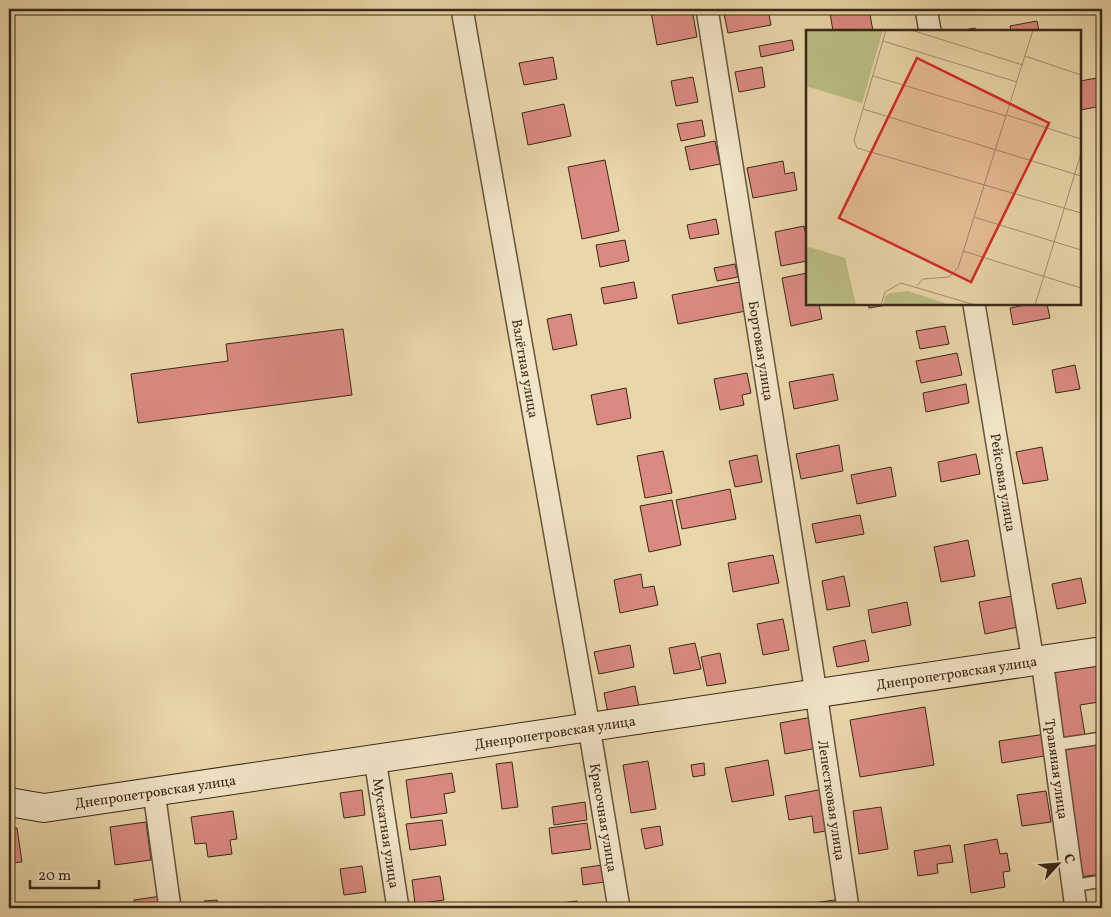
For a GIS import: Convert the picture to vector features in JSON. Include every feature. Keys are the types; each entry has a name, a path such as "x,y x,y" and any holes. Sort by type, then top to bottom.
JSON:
{"street":[{"name":"Взлётная улица","path":"462,9 589,727"},
{"name":"Бортовая улица","path":"707,9 816,693"},
{"path":"926,9 930,30"},
{"name":"Рейсовая улица","path":"974,305 1038,660"},
{"name":"Днепропетровская улица","path":"9,802 44,808 1102,651"},
{"name":"Травяная улица","path":"1038,660 1054,745 1076,908"},
{"name":"Лепестковая улица","path":"816,693 848,908"},
{"name":"Красочная улица","path":"589,727 619,908"},
{"name":"Мускатная улица","path":"375,759 398,908"},
{"path":"154,792 170,908"}],"lane":[{"path":"1054,745 1102,738"},
{"path":"1073,886 1102,881"}],"building":[{"path":"546,9 571,9 547,13"},
{"path":"666,9 692,9 697,37 657,45 651,12"},
{"path":"723,9 768,9 771,25 728,33"},
{"path":"851,9 869,9 873,30 833,30 830,13"},
{"path":"1037,21 1039,30 1011,30 1010,26"},
{"path":"792,40 794,50 761,57 759,46"},
{"path":"553,57 557,79 524,85 519,63"},
{"path":"762,67 765,87 739,92 735,72"},
{"path":"693,77 698,102 676,106 671,81"},
{"path":"1097,78 1102,106 1081,110 1081,81"},
{"path":"564,104 571,136 528,145 522,113"},
{"path":"702,120 705,136 681,141 677,124"},
{"path":"715,141 720,164 690,170 685,147"},
{"path":"605,160 619,231 582,239 568,167"},
{"path":"783,161 785,174 794,172 797,190 753,198 747,168"},
{"path":"716,219 719,234 690,239 687,225"},
{"path":"804,226 806,261 781,266 775,232"},
{"path":"625,240 629,261 600,267 596,245"},
{"path":"735,264 738,277 717,281 714,268"},
{"path":"806,273 806,305 819,305 822,319 791,326 782,278"},
{"path":"634,282 637,298 604,304 601,288"},
{"path":"740,282 746,311 678,324 672,295"},
{"path":"868,305 887,305 869,308"},
{"path":"1026,305 1047,305 1050,318 1013,325 1010,308"},
{"path":"571,314 577,345 553,350 547,319"},
{"path":"945,326 949,344 920,349 916,331"},
{"path":"343,329 352,395 138,423 131,374 228,361 226,344"},
{"path":"957,353 962,375 921,383 916,361"},
{"path":"1075,365 1080,389 1056,393 1052,370"},
{"path":"747,373 751,393 742,395 744,405 720,410 714,379"},
{"path":"833,374 838,400 794,409 789,382"},
{"path":"966,384 969,403 926,412 923,393"},
{"path":"626,388 631,418 597,425 591,395"},
{"path":"839,445 843,471 801,479 796,454"},
{"path":"1042,447 1048,480 1023,484 1016,452"},
{"path":"663,451 672,493 645,498 637,456"},
{"path":"976,454 980,474 941,482 938,462"},
{"path":"757,455 762,482 735,487 729,461"},
{"path":"891,467 896,496 857,504 851,475"},
{"path":"730,489 736,519 682,529 676,500"},
{"path":"672,500 681,545 649,552 640,506"},
{"path":"860,515 864,534 816,543 812,524"},
{"path":"968,540 975,576 941,582 934,547"},
{"path":"773,555 779,583 733,592 728,563"},
{"path":"641,574 643,588 654,586 658,605 620,613 614,580"},
{"path":"844,576 850,606 827,610 822,581"},
{"path":"1081,578 1086,603 1057,609 1052,584"},
{"path":"1012,596 1018,627 985,634 979,602"},
{"path":"907,602 911,625 872,633 868,610"},
{"path":"783,619 789,650 763,655 757,624"},
{"path":"865,640 869,661 837,667 833,647"},
{"path":"695,643 701,669 674,674 669,648"},
{"path":"630,645 634,667 599,674 594,652"},
{"path":"720,653 726,683 707,686 701,657"},
{"path":"1102,663 1102,720 1099,702 1080,705 1085,735 1054,739 1045,671"},
{"path":"635,686 639,707 608,713 604,693"},
{"path":"925,707 934,765 860,777 850,720"},
{"path":"818,716 823,747 785,754 780,723"},
{"path":"1046,734 1050,755 1002,763 999,741"},
{"path":"1102,744 1102,874 1079,877 1062,750"},
{"path":"768,760 774,795 732,802 725,768"},
{"path":"648,761 656,809 631,813 623,765"},
{"path":"512,762 518,807 502,809 496,764"},
{"path":"704,763 705,775 693,777 691,765"},
{"path":"452,773 455,792 444,794 447,813 411,818 406,780"},
{"path":"824,789 831,830 814,833 812,816 789,820 785,796"},
{"path":"362,790 365,815 344,818 340,793"},
{"path":"1046,791 1051,822 1022,826 1017,795"},
{"path":"585,802 587,820 554,825 552,807"},
{"path":"881,807 888,849 859,854 853,811"},
{"path":"233,811 237,839 230,840 232,854 208,857 206,843 195,844 191,817"},
{"path":"442,820 446,845 410,850 406,824"},
{"path":"146,822 151,860 115,865 110,827"},
{"path":"587,823 591,849 552,854 549,828"},
{"path":"660,826 663,845 645,849 641,829"},
{"path":"17,828 22,862 9,863 9,829"},
{"path":"997,839 1000,854 1007,853 1010,871 1003,872 1005,887 971,893 964,845"},
{"path":"950,845 953,862 937,864 938,873 918,876 914,851"},
{"path":"610,864 612,881 583,885 581,868"},
{"path":"362,866 366,892 344,895 340,869"},
{"path":"440,876 444,900 415,904 412,880"},
{"path":"168,895 169,908 135,908 134,900"},
{"path":"842,899 844,908 814,908 813,903"},
{"path":"217,900 218,908 205,908 204,901"},
{"path":"577,901 578,908 545,908 544,905"},
{"path":"1102,902 1102,908 1081,908 1080,904"}]}
